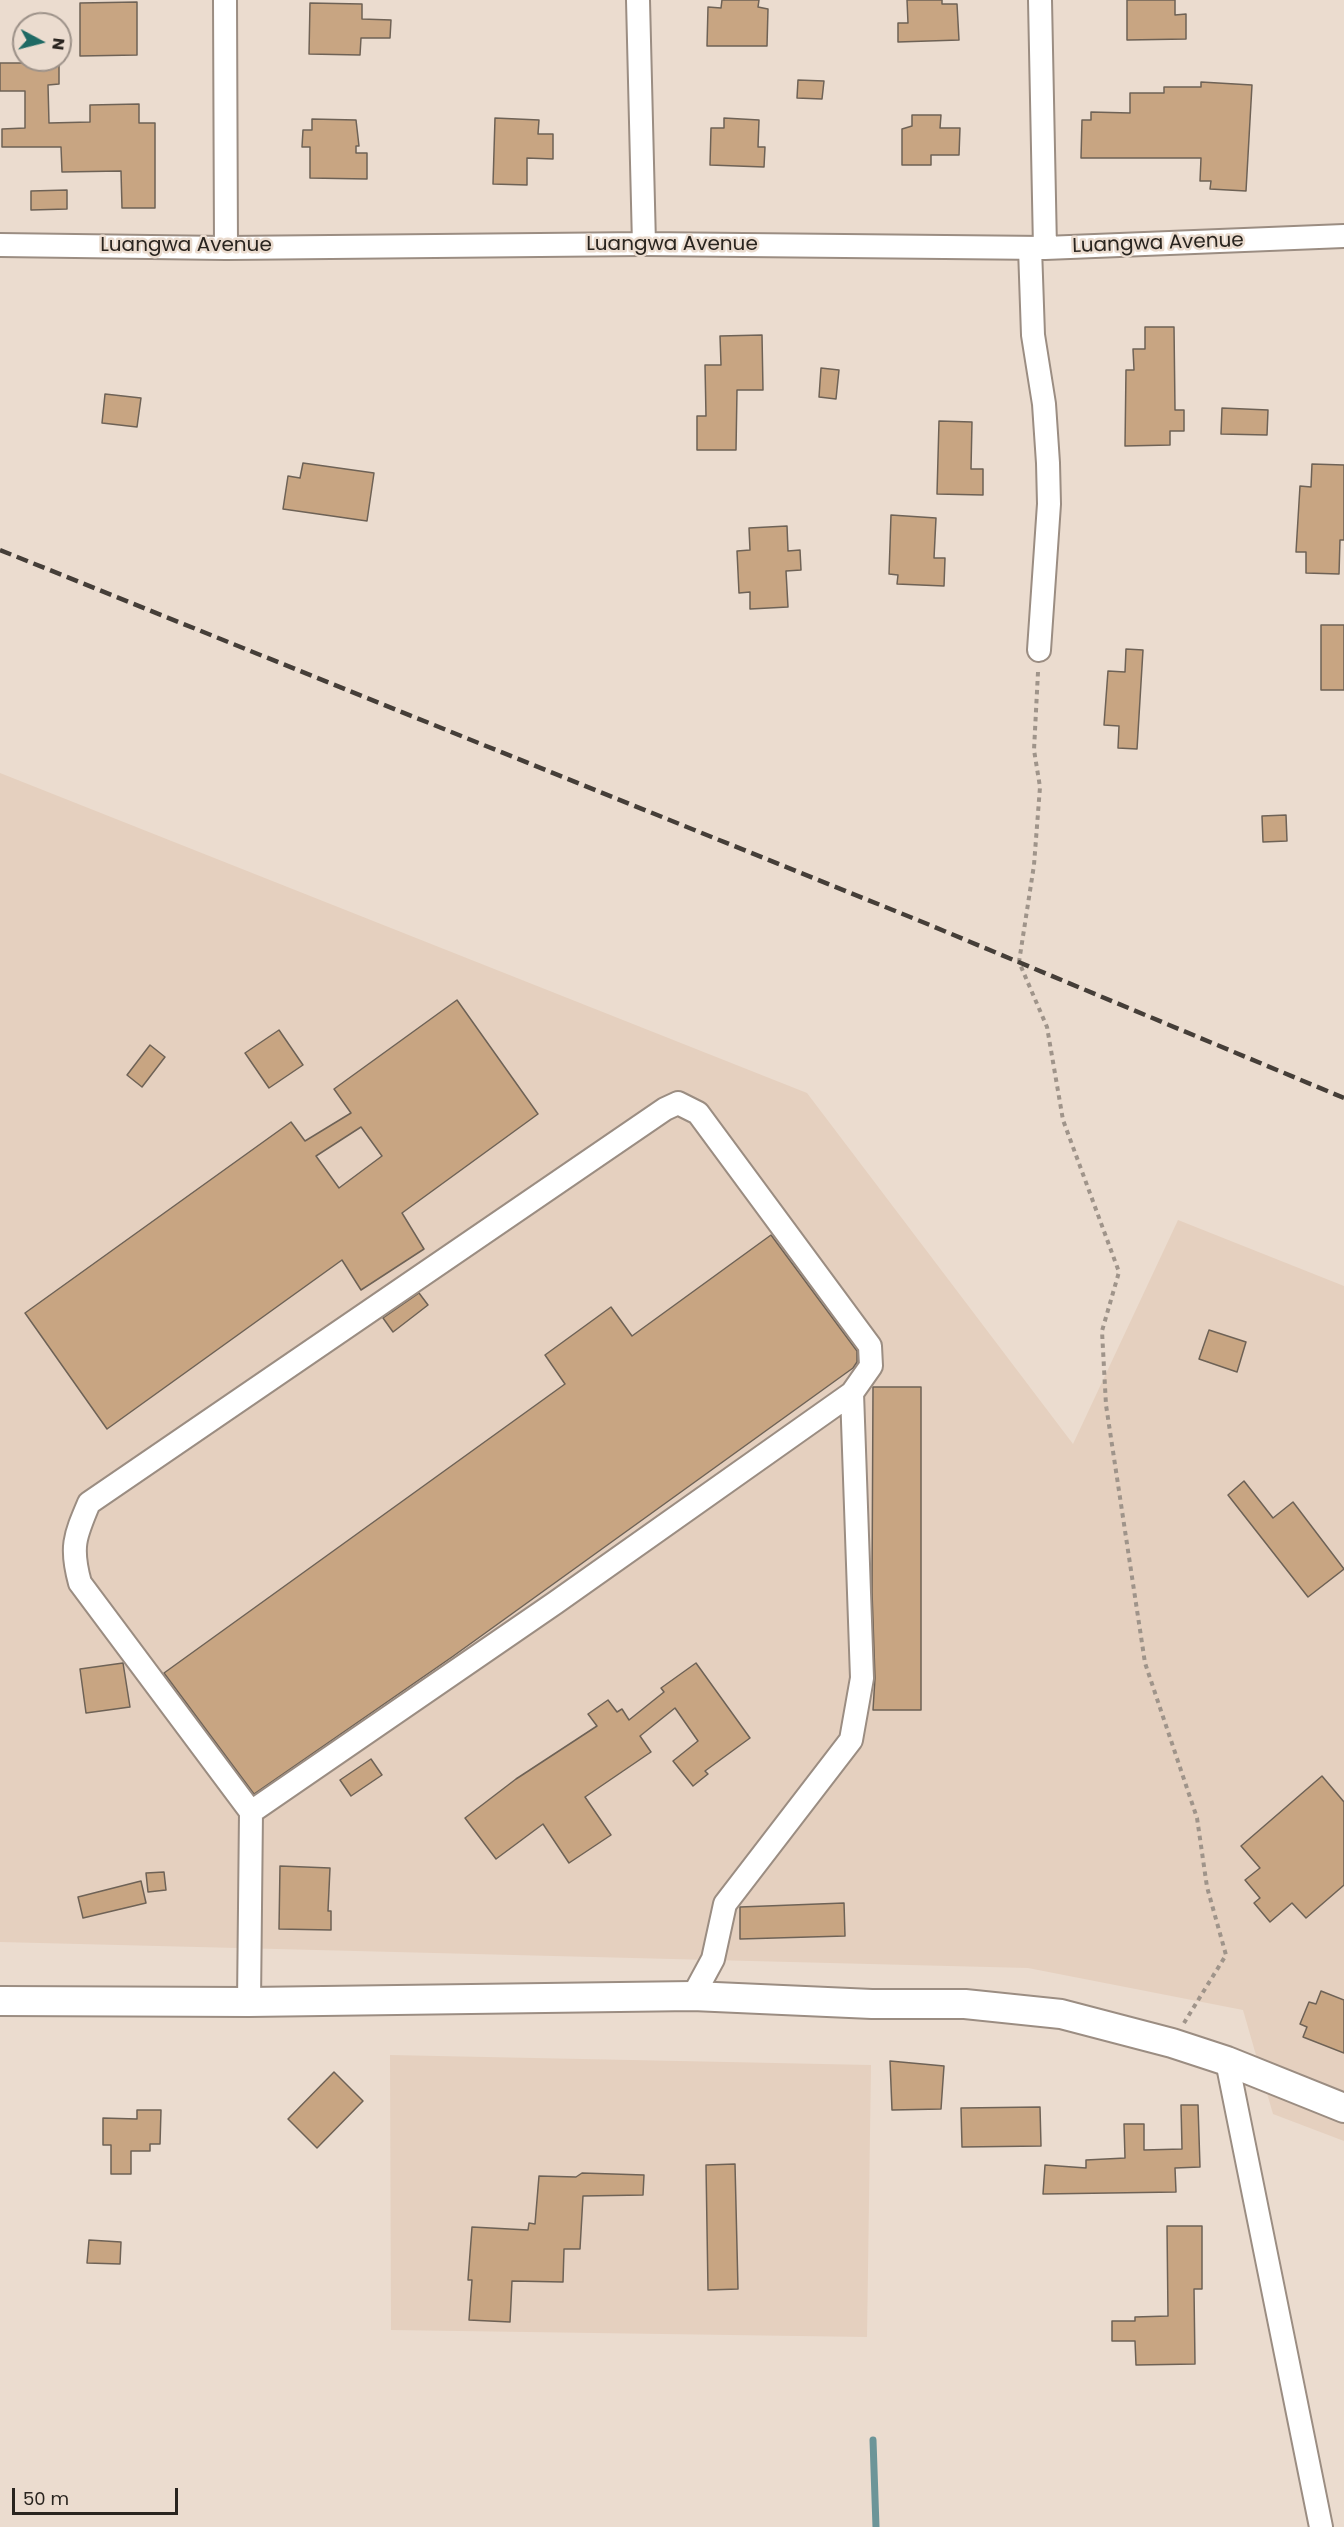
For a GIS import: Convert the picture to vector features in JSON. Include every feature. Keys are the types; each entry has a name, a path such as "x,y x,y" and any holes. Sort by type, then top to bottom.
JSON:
{"main road":[{"path":"0,2001 249,2002 693,1996 872,2004 965,2004 1061,2014 1172,2043 1227,2061 1344,2108"}],"street":[{"path":"225,0 226,248"},
{"path":"638,0 644,244"},
{"path":"1039,650 1049,504 1044,404 1033,335 1037,248 1040,0"},
{"name":"Luangwa Avenue","path":"0,244 226,248 644,244 1037,248 1344,236"},
{"path":"249,2002 251,1812 80,1583 74,1560 75,1534 89,1503 655,1116 678,1103 698,1113 870,1346 871,1366 852,1393 555,1603 251,1812"},
{"path":"693,1996 713,1959 725,1904 851,1740 862,1678 852,1393"},
{"path":"1227,2061 1321,2527"}],"path":[{"path":"1039,650 1034,750 1040,787 1034,865 1019,962 1047,1027 1063,1120 1119,1272 1102,1331 1106,1405 1145,1663 1197,1818 1207,1887 1226,1954 1172,2043"}],"shaded area":[{"path":"0,773 807,1093 1073,1444 1178,1220 1344,1286 1344,2141 1273,2114 1243,2010 1028,1968 0,1942"},
{"path":"390,2055 871,2065 867,2337 391,2330"}],"building":[{"path":"722,0 759,0 758,7 768,9 767,46 707,46 708,7 721,8"},
{"path":"907,0 942,0 942,4 957,4 959,40 898,42 898,23 908,23"},
{"path":"1127,0 1175,0 1175,15 1186,14 1186,39 1127,40"},
{"path":"137,2 137,55 80,56 80,3"},
{"path":"310,3 362,4 362,19 391,20 390,38 361,38 360,55 309,54"},
{"path":"0,63 12,63 12,72 59,72 59,84 48,85 49,123 90,122 90,105 139,104 139,123 155,123 155,208 122,208 121,171 62,172 61,147 2,147 2,129 25,128 25,91 0,91"},
{"path":"798,80 824,81 822,99 797,98"},
{"path":"1201,82 1252,85 1246,191 1210,189 1211,181 1200,181 1201,158 1081,158 1082,120 1091,120 1091,112 1130,113 1130,93 1164,93 1164,87 1201,87"},
{"path":"912,115 941,115 940,128 960,128 959,155 931,155 931,165 902,165 902,129 912,126"},
{"path":"495,118 539,120 538,134 553,134 553,159 527,158 527,185 493,184"},
{"path":"724,118 759,120 758,147 765,147 764,167 710,165 711,128 724,128"},
{"path":"312,119 356,120 359,146 356,146 356,153 367,153 367,179 310,178 310,147 302,147 303,130 312,130"},
{"path":"67,190 67,209 31,210 31,191"},
{"path":"1145,327 1174,327 1175,410 1184,410 1184,431 1170,431 1170,445 1125,446 1126,370 1134,370 1133,349 1145,349"},
{"path":"762,335 763,390 737,390 736,450 697,450 697,416 706,416 705,365 721,365 720,336"},
{"path":"821,368 839,370 836,399 819,397"},
{"path":"105,394 141,398 137,427 102,423"},
{"path":"1222,408 1268,410 1267,435 1221,434"},
{"path":"939,421 972,422 971,469 983,469 983,495 937,494"},
{"path":"303,463 374,473 367,521 283,509 288,476 300,478"},
{"path":"1312,464 1344,465 1344,540 1340,540 1339,574 1306,573 1306,552 1296,552 1300,486 1311,487"},
{"path":"891,515 936,518 934,558 945,558 944,586 897,584 898,575 889,574"},
{"path":"787,526 788,551 800,550 801,570 786,571 788,607 750,609 750,592 739,593 737,551 750,550 749,528"},
{"path":"1321,625 1344,625 1344,690 1321,690"},
{"path":"1126,649 1143,650 1137,749 1118,748 1119,726 1104,725 1108,671 1125,672"},
{"path":"1286,815 1287,841 1263,842 1262,816"},
{"path":"457,1000 538,1114 402,1213 424,1249 361,1290 342,1260 107,1429 25,1313 291,1122 305,1141 351,1113 334,1089","holes":["361,1127 382,1156 339,1188 316,1156"]},
{"path":"279,1030 303,1065 269,1088 245,1053"},
{"path":"150,1045 165,1057 142,1087 127,1075"},
{"path":"771,1235 857,1351 857,1362 853,1368 452,1657 254,1794 164,1673 565,1384 545,1355 611,1307 632,1336"},
{"path":"419,1293 428,1305 393,1332 383,1318"},
{"path":"1209,1330 1246,1342 1237,1372 1199,1359"},
{"path":"873,1387 921,1387 921,1710 873,1710 875,1678 872,1592"},
{"path":"1244,1481 1273,1518 1293,1502 1344,1569 1308,1597 1228,1495"},
{"path":"123,1663 130,1707 86,1713 80,1669"},
{"path":"696,1663 750,1738 705,1771 708,1774 693,1786 673,1761 698,1741 675,1708 640,1736 651,1752 585,1797 611,1835 569,1863 543,1824 496,1859 465,1818 516,1779 597,1726 588,1714 608,1700 617,1712 622,1709 629,1720 664,1692 661,1688"},
{"path":"371,1759 382,1775 351,1796 340,1780"},
{"path":"1322,1776 1344,1802 1344,1885 1306,1918 1292,1903 1270,1922 1254,1903 1260,1898 1245,1880 1260,1868 1241,1846"},
{"path":"280,1866 330,1868 328,1911 331,1911 331,1930 279,1929"},
{"path":"164,1872 166,1890 148,1892 146,1873"},
{"path":"141,1881 146,1903 83,1918 78,1897"},
{"path":"844,1903 845,1936 740,1939 740,1907"},
{"path":"1321,1991 1344,2000 1344,2053 1303,2037 1307,2027 1300,2024 1309,2002 1316,2004"},
{"path":"890,2061 944,2066 941,2109 892,2110"},
{"path":"334,2072 363,2101 317,2148 288,2119"},
{"path":"1181,2105 1198,2105 1200,2167 1175,2168 1176,2192 1043,2194 1045,2165 1086,2168 1086,2160 1125,2158 1124,2124 1144,2124 1144,2150 1182,2149"},
{"path":"1040,2107 1041,2146 962,2147 961,2108"},
{"path":"137,2110 161,2110 160,2144 150,2144 150,2151 131,2151 131,2174 111,2174 111,2145 103,2145 103,2118 137,2119"},
{"path":"735,2164 738,2289 708,2290 706,2165"},
{"path":"582,2173 644,2175 643,2195 583,2196 580,2249 564,2249 563,2282 512,2281 510,2322 469,2320 472,2280 468,2280 472,2227 528,2230 529,2223 535,2224 539,2176 576,2177"},
{"path":"1167,2226 1202,2226 1202,2289 1194,2289 1195,2364 1136,2365 1135,2341 1112,2341 1112,2321 1135,2321 1135,2317 1168,2316"},
{"path":"89,2240 121,2242 120,2264 87,2263"}],"waterway":[{"path":"873,2440 876,2527"}],"railway":[{"path":"0,550 925,923 1344,1098"}]}
